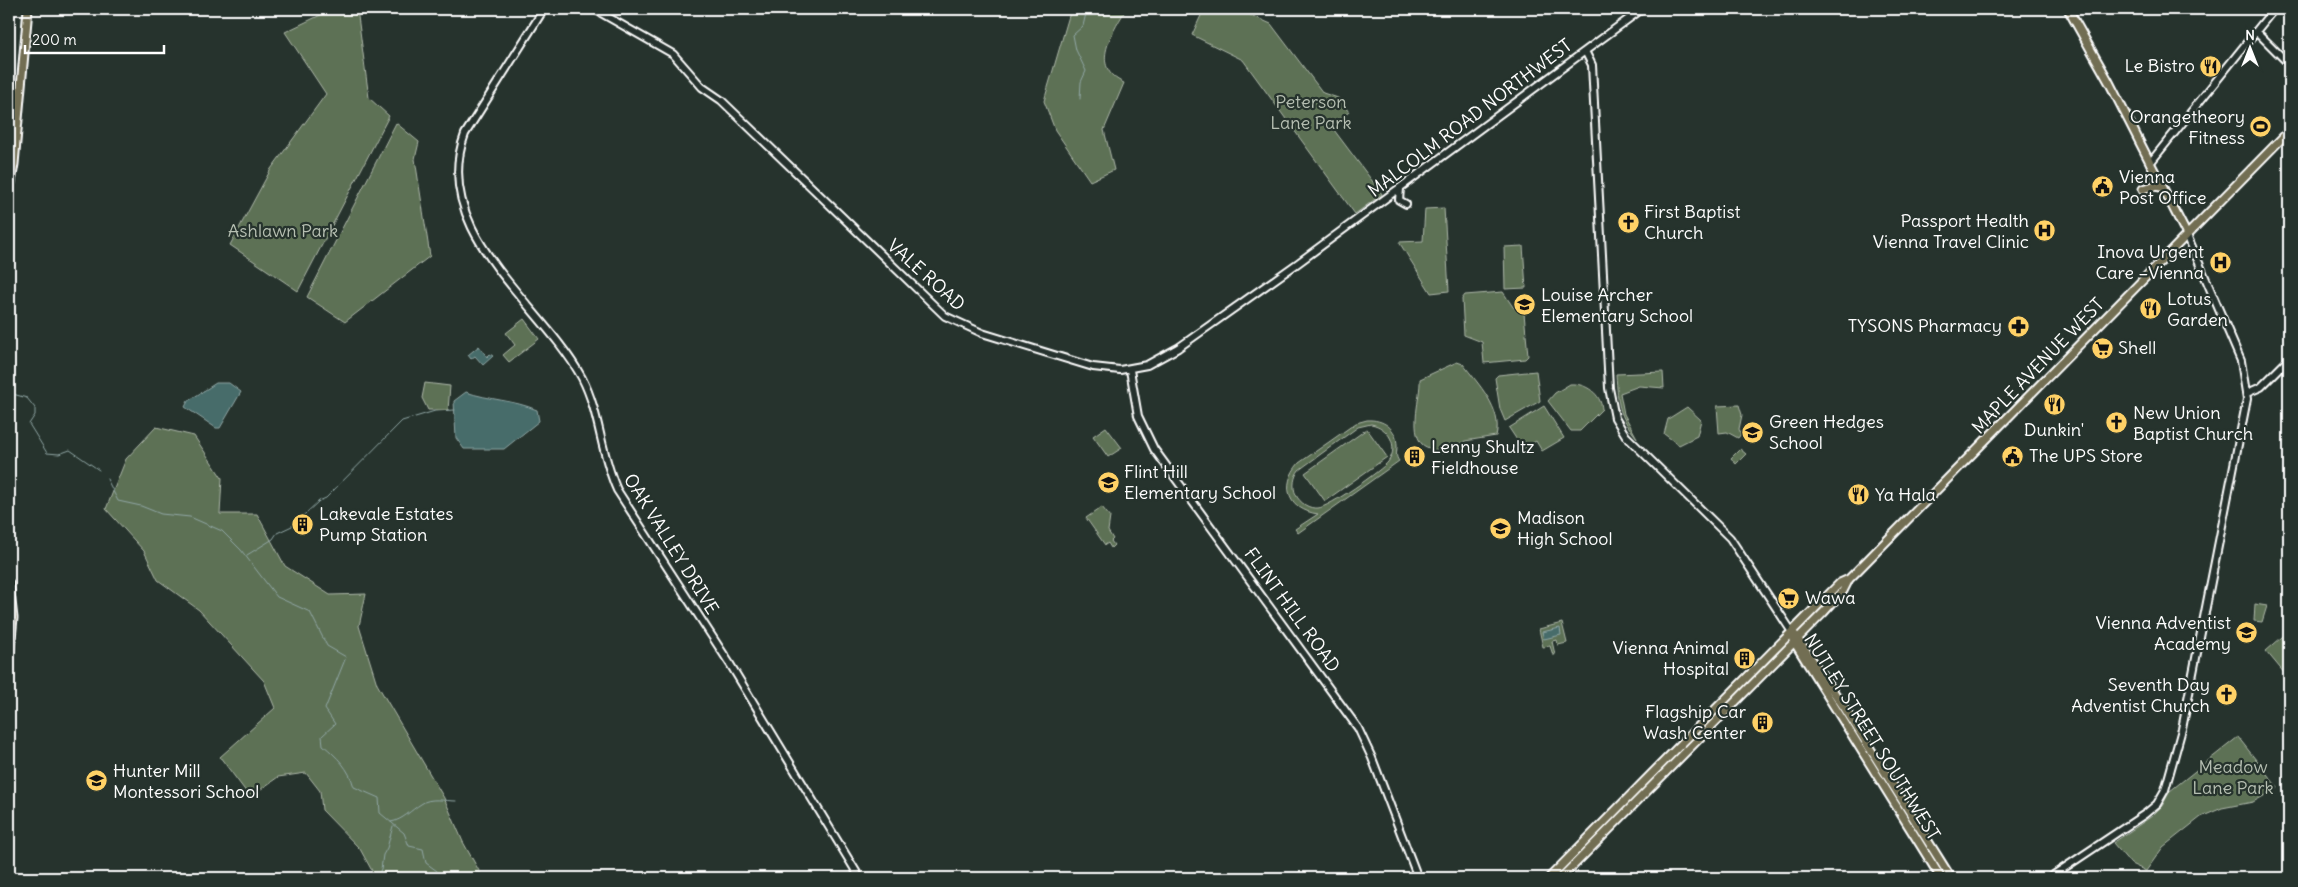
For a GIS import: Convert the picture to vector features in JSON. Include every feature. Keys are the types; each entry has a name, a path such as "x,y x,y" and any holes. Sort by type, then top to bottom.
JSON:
{"main road":[{"path":"9,194 12,149 18,118 28,9"},
{"path":"2068,9 2109,82 2187,235"},
{"path":"9,140 18,118"},
{"name":"MAPLE AVENUE WEST","path":"1561,878 1796,640 1841,593 1849,579 2289,131"},
{"path":"2143,189 2153,186 2161,187"},
{"name":"MAPLE AVENUE WEST","path":"1549,878 1840,583 1849,579"},
{"path":"9,582 14,618 9,660"},
{"name":"NUTLEY STREET SOUTHWEST","path":"1792,632 1941,878"},
{"name":"NUTLEY STREET SOUTHWEST","path":"1796,640 1951,878"}],"street":[{"name":"OAK VALLEY DRIVE","path":"544,9 465,134 459,154 457,175 460,197 466,215 483,248 576,369 590,396 606,462 621,495 730,664 860,878"},
{"name":"VALE ROAD","path":"594,9 672,54 702,87 721,100 946,316 982,334 1084,364 1110,370 1130,370 1147,365 1178,348 1315,250"},
{"name":"MALCOLM ROAD NORTHWEST","path":"1315,250 1642,9"},
{"path":"2150,163 2274,9"},
{"path":"2256,31 2289,64"},
{"path":"1585,51 1592,65 1609,388 1615,418 1626,436 1730,538 1792,632"},
{"path":"1400,189 1400,200 1406,204"},
{"path":"2048,878 2145,814 2157,804 2165,790 2182,729 2211,577 2235,469 2247,393 2241,361 2187,235"},
{"path":"2247,393 2261,387 2289,359"},
{"name":"FLINT HILL ROAD","path":"1130,370 1138,416 1154,449 1327,681 1358,728 1372,758 1418,878"}],"green space":[{"name":"Ashlawn Park","path":"333,9 357,9 369,98 389,116 298,291 230,245 271,169 326,94 285,32"},
{"path":"1071,9 1126,9 1110,38 1105,59 1107,68 1113,76 1124,83 1104,130 1114,170 1090,181 1055,130 1044,101"},
{"name":"Peterson Lane Park","path":"1204,9 1237,9 1271,24 1323,93 1338,98 1349,112 1331,126 1382,194 1355,214 1243,60 1192,35"},
{"name":"Ashlawn Park","path":"396,123 419,142 415,159 430,256 345,322 307,297"},
{"path":"1444,208 1449,291 1431,293 1399,242 1423,241 1425,209"},
{"path":"1523,246 1526,288 1505,289 1504,247"},
{"path":"1503,292 1513,307 1524,313 1528,356 1525,359 1484,363 1482,342 1464,335 1462,299 1465,295"},
{"path":"524,319 539,339 509,362 503,355 515,345 506,333"},
{"path":"1457,362 1463,364 1488,397 1496,416 1496,436 1465,441 1443,454 1424,446 1418,438 1416,413 1420,379"},
{"path":"1536,371 1540,401 1505,421 1500,409 1495,378 1498,375"},
{"path":"1663,372 1664,388 1639,386 1620,393 1624,414 1637,438 1626,423 1620,409 1616,374"},
{"path":"425,383 450,386 448,410 428,410 422,398"},
{"path":"1570,384 1582,385 1592,390 1601,404 1602,409 1580,431 1571,431 1548,401 1555,393"},
{"path":"1739,405 1742,415 1739,429 1741,434 1738,438 1727,432 1719,433 1717,406"},
{"path":"1544,406 1564,438 1542,451 1536,441 1523,449 1509,428"},
{"path":"1687,407 1701,420 1697,436 1679,445 1664,434 1668,419"},
{"path":"1373,420 1388,426 1395,434 1399,461 1298,533 1295,529 1318,514 1300,508 1290,496 1289,480 1293,472 1299,463 1356,423","holes":["1371,424 1387,433 1392,444 1391,456 1384,466 1354,488 1324,506 1311,508 1300,501 1296,495 1294,485 1299,470 1358,427"]},
{"path":"156,427 194,436 222,478 220,514 257,514 285,566 330,595 366,594 359,626 377,684 444,798 463,842 483,878 376,878 360,849 322,810 320,791 306,773 278,777 250,797 220,757 275,708 264,681 199,610 158,580 144,551 106,509 126,459"},
{"path":"1106,427 1122,448 1108,457 1093,436"},
{"path":"1367,429 1387,457 1325,501 1305,473"},
{"path":"1740,449 1746,454 1736,464 1731,458"},
{"path":"1102,507 1110,517 1108,531 1114,545 1111,548 1108,543 1105,545 1086,518"},
{"path":"2255,604 2267,606 2262,622 2254,621"},
{"path":"1562,623 1567,643 1558,645 1557,640 1552,641 1555,655 1553,655 1550,646 1543,647 1539,629"},
{"path":"2289,631 2289,670 2285,674 2266,651"},
{"name":"Meadow Lane Park","path":"2238,737 2278,788 2253,802 2222,808 2201,817 2163,847 2146,871 2131,864 2113,843 2152,816 2162,806 2170,791"}],"water":[{"path":"479,346 487,357 490,354 493,356 483,365 475,356 471,359 468,355"},
{"path":"216,383 229,383 241,392 220,428 216,428 185,407 188,401"},
{"path":"466,392 537,410 539,421 504,449 464,449 456,438 454,401"},
{"path":"1560,628 1561,635 1544,639 1542,632"}],"waterway":[{"path":"1080,99 1081,82 1086,71 1076,50 1073,35 1083,26 1087,9"},
{"path":"9,393 27,398 35,408 35,415 29,424 47,453 59,454 70,450 99,470"},
{"path":"247,555 273,539 277,533 292,526 319,501 326,498 402,421 435,411 455,410"},
{"path":"107,479 118,501 141,506 161,514 190,517 222,531 241,550 277,597 310,612 327,646 346,657 325,709 335,724 322,736 323,745 346,769 354,787 379,798 380,813 404,833 409,846 423,849 426,863 437,871 436,878"},
{"path":"391,822 403,817 425,802 433,800 456,801"},
{"path":"377,878 393,826"}],"place":[{"name":"Le Bistro","path":"2211,66"},
{"name":"Orangetheory Fitness","path":"2261,127"},
{"name":"Vienna Post Office","path":"2103,187"},
{"name":"First Baptist Church","path":"1628,222"},
{"name":"Passport Health Vienna Travel Clinic","path":"2045,231"},
{"name":"Inova Urgent Care –Vienna","path":"2220,262"},
{"name":"Louise Archer Elementary School","path":"1525,305"},
{"name":"Lotus Garden","path":"2151,309"},
{"name":"TYSONS Pharmacy","path":"2018,326"},
{"name":"Shell","path":"2102,348"},
{"name":"Dunkin'","path":"2054,405"},
{"name":"New Union Baptist Church","path":"2117,423"},
{"name":"Green Hedges School","path":"1753,432"},
{"name":"The UPS Store","path":"2013,456"},
{"name":"Lenny Shultz Fieldhouse","path":"1415,457"},
{"name":"Flint Hill Elementary School","path":"1108,482"},
{"name":"Ya Hala","path":"1859,495"},
{"name":"Lakevale Estates Pump Station","path":"303,524"},
{"name":"Madison High School","path":"1501,528"},
{"name":"Wawa","path":"1789,598"},
{"name":"Vienna Adventist Academy","path":"2247,633"},
{"name":"Vienna Animal Hospital","path":"1745,658"},
{"name":"Seventh Day Adventist Church","path":"2226,695"},
{"name":"Flagship Car Wash Center","path":"1762,722"},
{"name":"Hunter Mill Montessori School","path":"97,781"}]}
